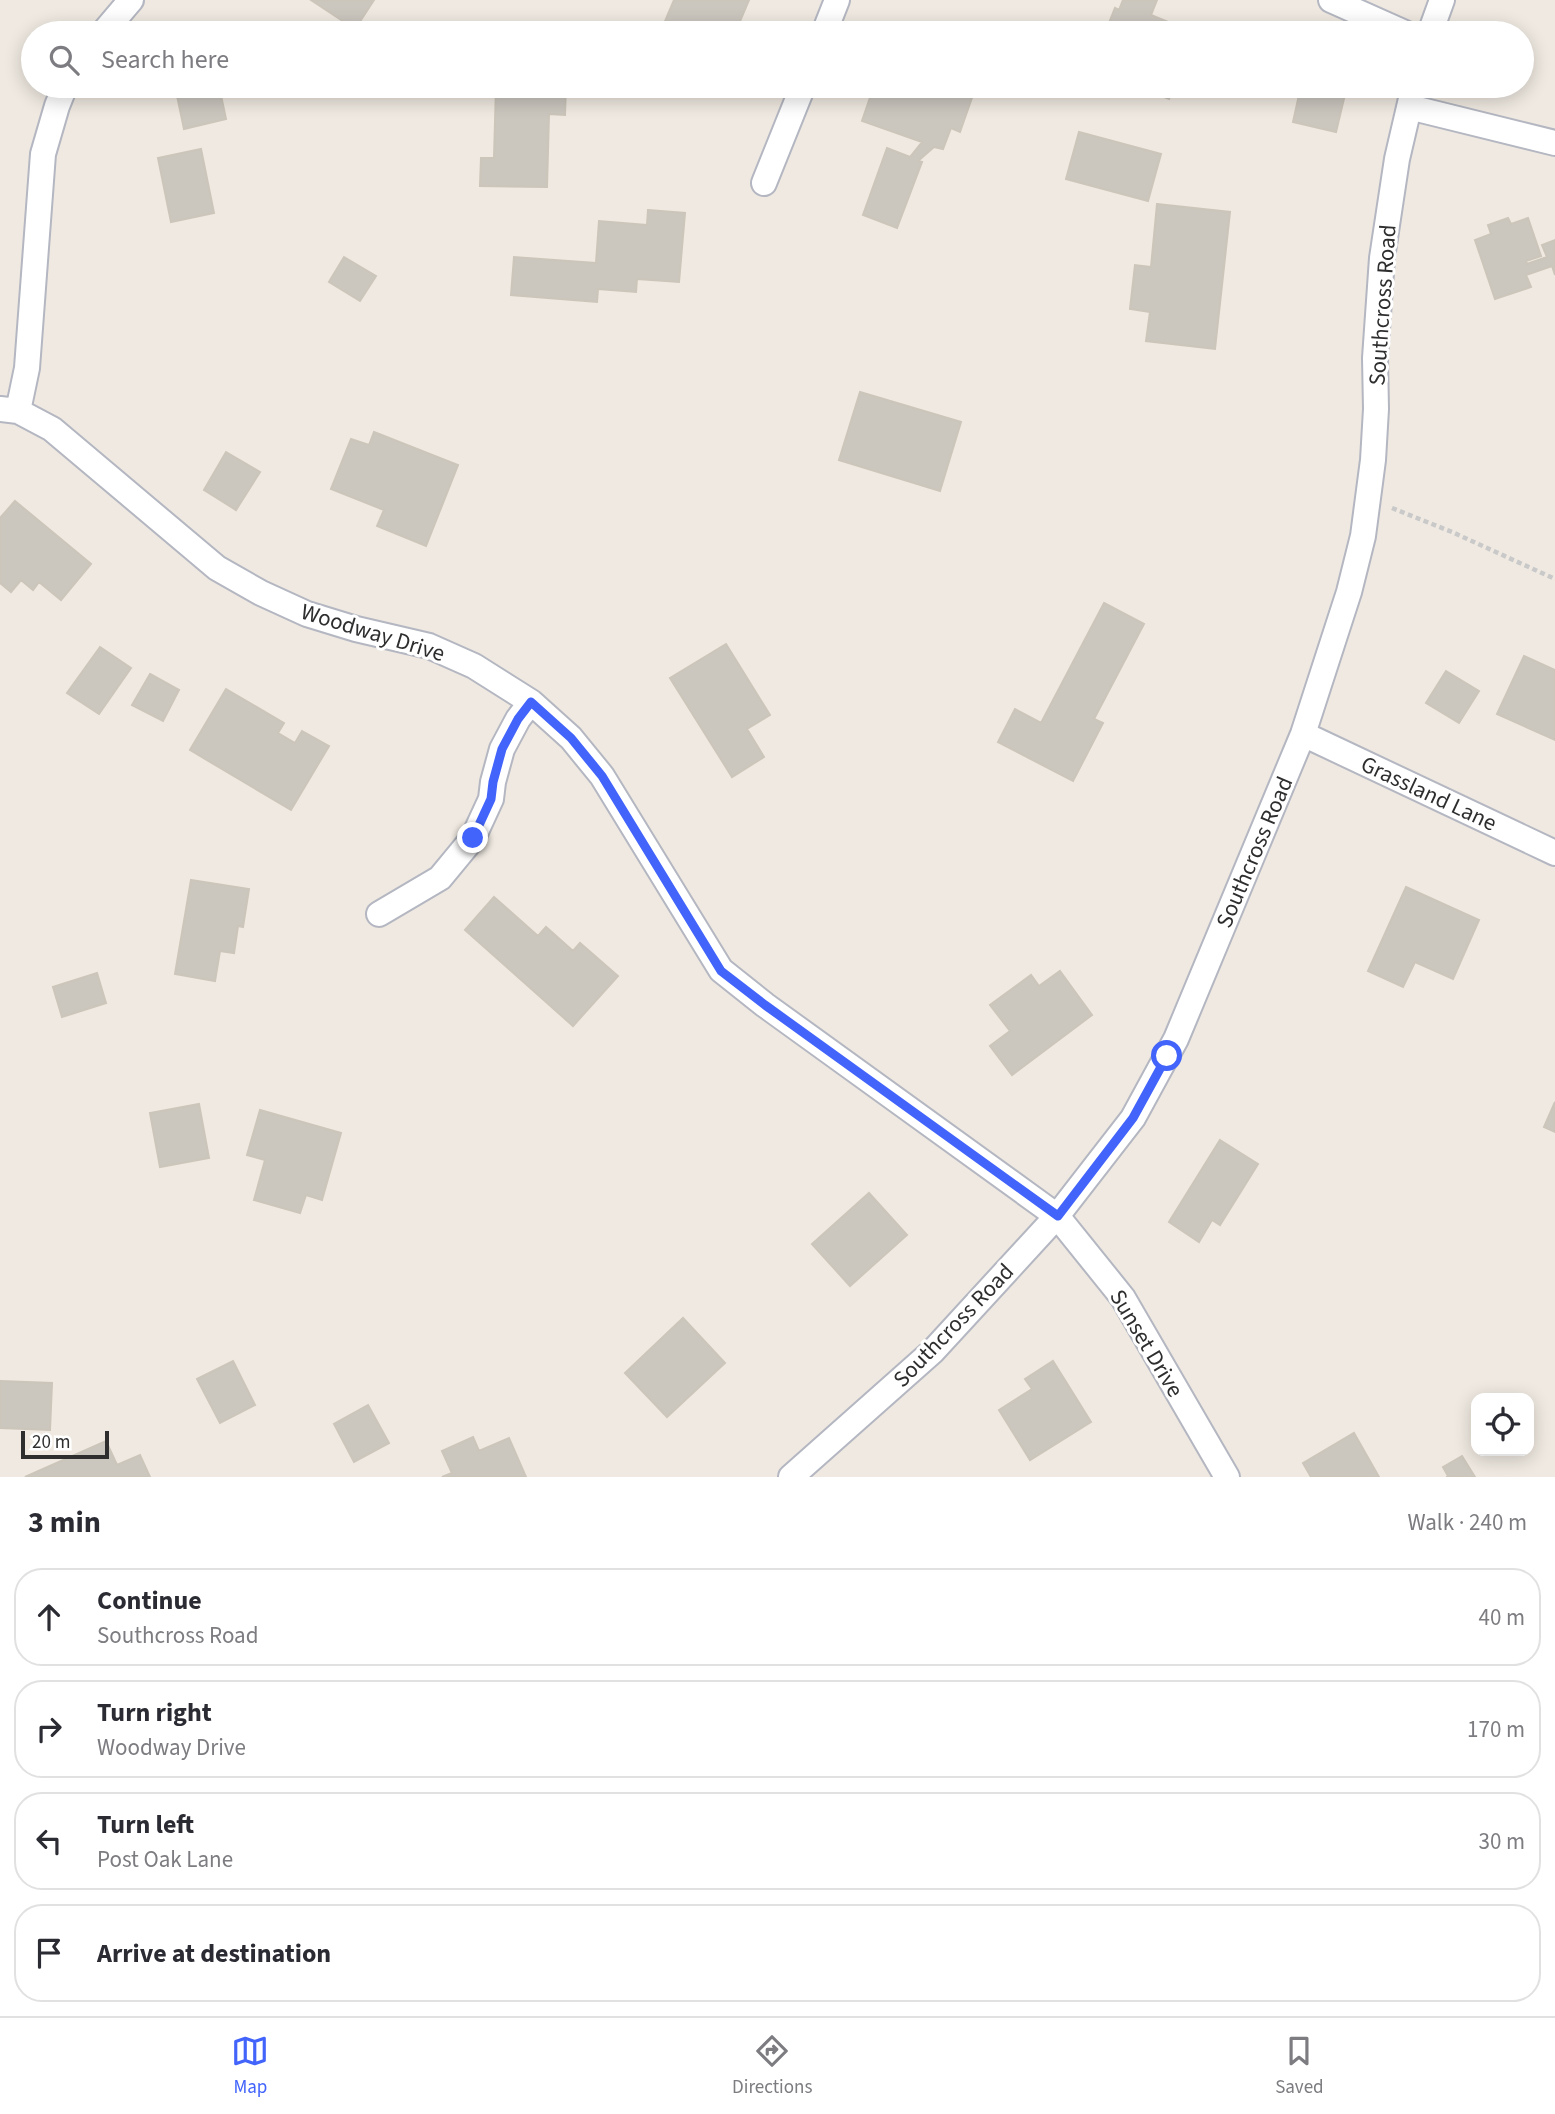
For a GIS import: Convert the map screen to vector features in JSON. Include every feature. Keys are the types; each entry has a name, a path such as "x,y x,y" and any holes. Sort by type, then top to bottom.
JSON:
{"street":[{"path":"113,21 131,0"},
{"path":"829,21 837,0"},
{"path":"1331,0 1378,21"},
{"path":"1434,21 1442,0"},
{"name":"Woodway Drive","path":"60,98 44,154 27,368 9,410 52,429 217,568 261,593 320,618 429,646 474,666 531,702 571,738 602,776 721,971 1058,1216"},
{"path":"764,183 798,98"},
{"name":"Southcross Road","path":"791,1477 933,1351 1058,1216 1133,1118 1176,1039 1303,734 1344,610 1363,536 1374,447 1375,358 1382,258 1397,159 1412,98"},
{"path":"1415,98 1555,143"},
{"path":"379,914 440,878 473,838 491,799 502,749 518,719 531,702"},
{"name":"Grassland Lane","path":"1303,734 1555,853"},
{"name":"Sunset Drive","path":"1058,1216 1123,1298 1227,1477"}],"path":[{"path":"1368,498 1452,532 1555,579"}],"building":[{"path":"311,0 374,0 360,21 343,21"},
{"path":"674,0 749,0 740,21 665,21"},
{"path":"1123,0 1157,0 1151,15 1166,21 1110,21 1115,8 1119,10"},
{"path":"178,98 222,98 226,119 184,129"},
{"path":"496,98 566,98 565,115 549,114 547,187 480,186 481,158 494,158"},
{"path":"870,98 972,98 960,132 951,128 943,149 934,147 918,161 922,162 897,228 863,215 887,148 910,157 922,142 862,121"},
{"path":"1298,98 1344,98 1336,132 1293,122"},
{"path":"1079,132 1161,154 1148,201 1066,179"},
{"path":"201,149 214,213 171,222 158,158"},
{"path":"1157,204 1230,212 1215,349 1146,341 1150,312 1130,309 1135,265 1151,267"},
{"path":"648,210 685,213 679,282 637,279 636,292 598,289 597,302 511,295 514,257 596,263 599,221 647,225"},
{"path":"1508,218 1511,224 1528,218 1541,256 1526,261 1527,264 1547,257 1542,245 1555,240 1555,275 1552,266 1526,275 1531,287 1495,299 1475,240 1491,234 1488,225"},
{"path":"344,257 376,276 360,301 329,282"},
{"path":"860,392 961,422 940,491 839,460"},
{"path":"374,432 458,465 426,546 377,526 384,510 331,489 351,439 369,445"},
{"path":"226,452 260,472 236,510 204,490"},
{"path":"15,501 91,564 61,600 39,582 33,590 21,580 11,592 0,583 0,518"},
{"path":"1104,603 1144,624 1094,719 1103,723 1073,781 998,742 1015,709 1041,723"},
{"path":"726,644 770,715 747,729 764,757 732,777 670,678"},
{"path":"100,647 131,668 99,714 67,693"},
{"path":"1524,656 1555,670 1555,740 1497,714"},
{"path":"1446,671 1479,691 1459,723 1426,703"},
{"path":"150,674 179,690 163,721 132,705"},
{"path":"226,689 284,723 278,733 295,743 302,731 329,746 291,810 190,750"},
{"path":"191,880 249,889 243,927 238,926 234,953 220,951 215,981 175,974"},
{"path":"1406,887 1479,920 1453,979 1415,962 1403,987 1368,971"},
{"path":"494,897 538,936 546,927 573,951 580,943 618,976 573,1026 465,930"},
{"path":"1060,971 1092,1015 1012,1075 990,1046 1010,1031 990,1005 1031,975 1039,986"},
{"path":"97,973 106,1003 62,1017 53,987"},
{"path":"1555,1102 1555,1132 1544,1127"},
{"path":"199,1104 209,1158 160,1167 150,1113"},
{"path":"260,1110 341,1133 322,1200 306,1195 300,1213 254,1200 265,1160 247,1155"},
{"path":"1220,1140 1258,1164 1220,1225 1212,1220 1199,1242 1169,1222"},
{"path":"869,1193 907,1235 850,1286 812,1244"},
{"path":"683,1318 725,1363 667,1417 625,1373"},
{"path":"233,1361 255,1405 220,1423 197,1379"},
{"path":"1053,1361 1091,1422 1030,1460 999,1410 1032,1389 1025,1379"},
{"path":"0,1381 52,1383 50,1430 0,1428"},
{"path":"368,1405 389,1443 354,1462 334,1424"},
{"path":"1354,1433 1379,1477 1311,1477 1303,1463"},
{"path":"473,1437 479,1451 509,1438 526,1477 442,1477 452,1473 442,1451"},
{"path":"106,1441 117,1465 140,1455 150,1477 25,1477"},
{"path":"1462,1456 1475,1477 1447,1477 1443,1467"}],"route":[{"path":"473,838 491,799 502,749 518,719 531,702 571,738 602,776 721,971 1058,1216 1133,1118 1167,1056"}]}
